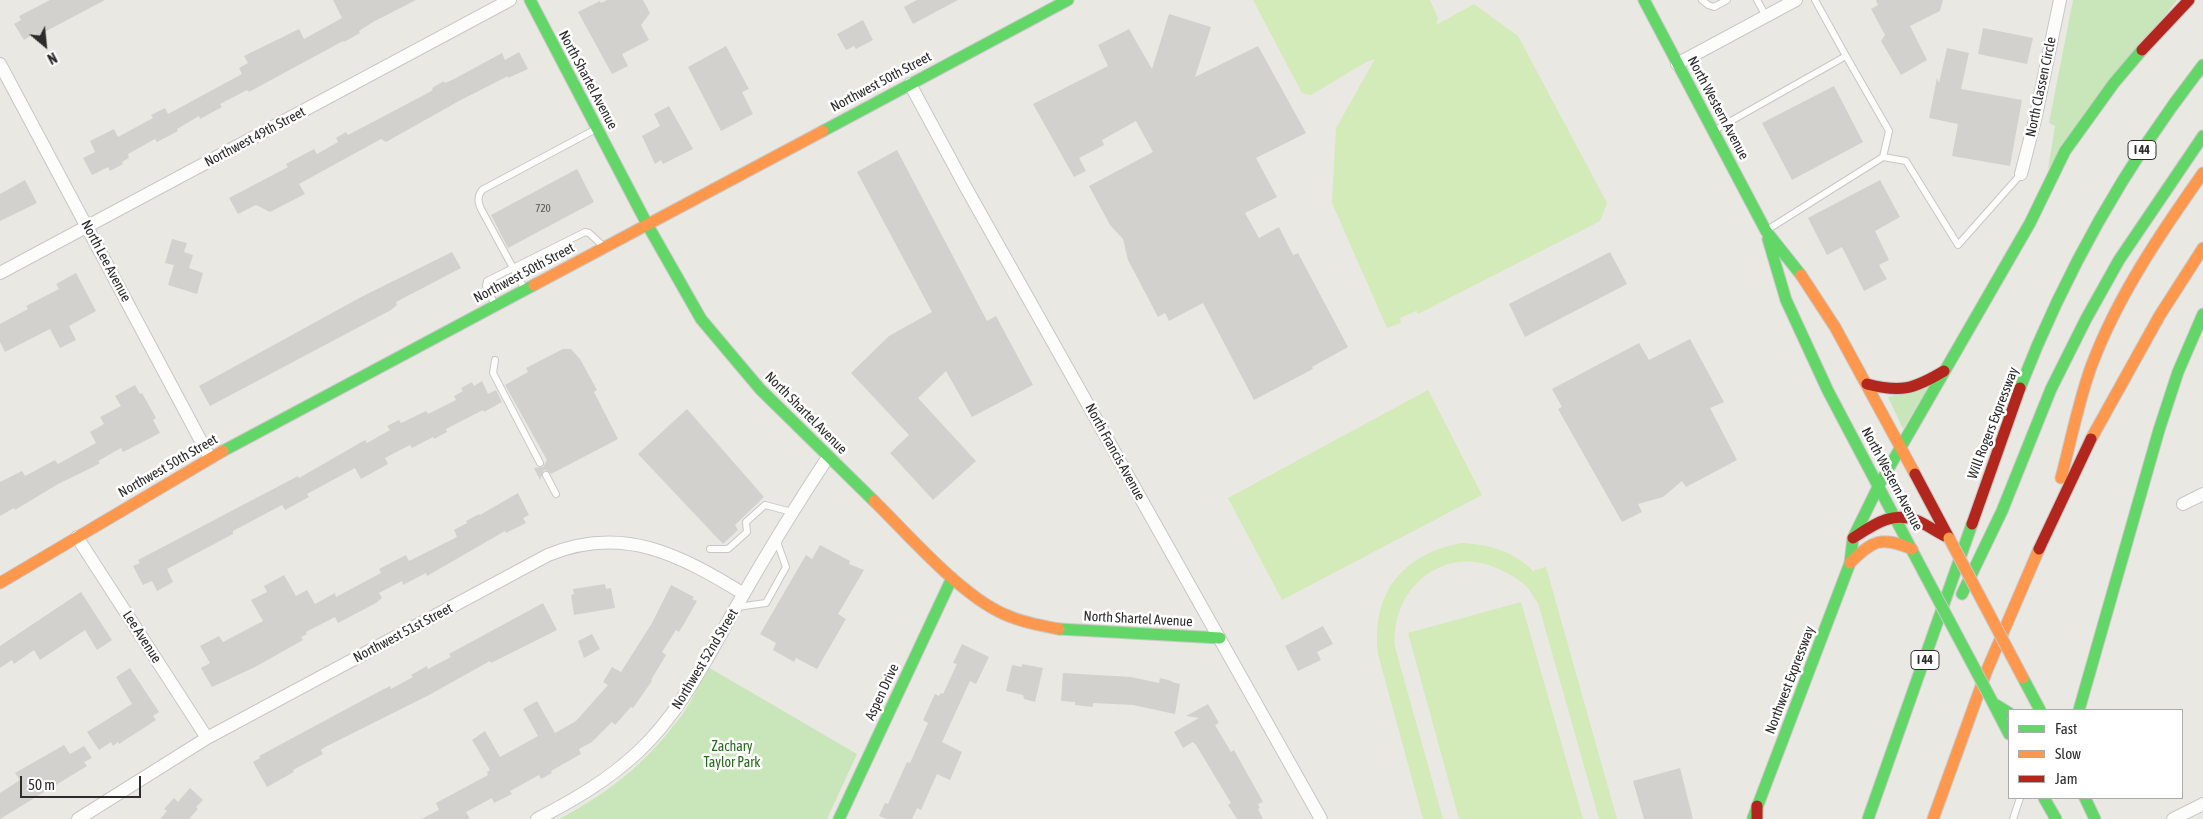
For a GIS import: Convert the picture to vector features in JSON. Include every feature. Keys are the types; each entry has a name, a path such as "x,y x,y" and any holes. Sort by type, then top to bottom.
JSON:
{"main road":[{"name":"North Shartel Avenue","path":"530,0 683,291 716,339 760,389 952,578 986,604 1009,617 1039,626 1080,631 1220,638"},
{"name":"Northwest 50th Street","path":"0,583 210,458 1068,0"},
{"name":"North Western Avenue","path":"1644,0 1766,231 1809,286 1867,384 1943,532 2039,709"},
{"name":"Northwest Expressway","path":"1752,819 1850,563 1853,538 1879,485 2030,223 2065,151 2132,62 2189,0"},
{"name":"Will Rogers Expressway","path":"1868,819 2002,436 2045,328 2089,240 2128,172 2157,126 2203,65"},
{"path":"1910,702 2002,511 2051,389 2086,318 2119,260 2203,136"},
{"path":"2049,522 2091,368 2106,331 2136,274 2203,173"},
{"name":"North Western Avenue","path":"1766,231 1786,300 1828,391 2007,730"},
{"path":"1933,819 2008,615 2049,522 2147,337 2203,248"},
{"path":"2078,709 2159,430 2178,372 2203,314"},
{"path":"1867,384 1900,392 1915,388 1945,370"},
{"path":"1853,538 1881,520 1895,516 1911,518 1943,532"},
{"name":"Northwest Expressway","path":"1850,563 1865,548 1876,541 1893,540 1912,549"},
{"name":"Aspen Drive","path":"839,819 952,578"},
{"path":"1993,703 2008,712"},
{"path":"2045,799 2056,819"},
{"path":"2085,799 2095,819"},
{"path":"1757,806 1757,819"}],"street":[{"name":"Northwest 49th Street","path":"0,273 510,0"},
{"path":"1677,64 1796,0"},
{"name":"North Classen Circle","path":"2021,174 2035,120 2060,0"},
{"name":"North Lee Avenue","path":"0,64 210,458"},
{"name":"North Francis Avenue","path":"910,84 965,186 1321,819"},
{"name":"Northwest 52nd Street","path":"537,819 578,797 612,775 660,729 679,703 792,512 828,456"},
{"path":"2183,504 2203,494"},
{"name":"Lee Avenue","path":"77,537 207,738"},
{"name":"Northwest 51st Street","path":"78,819 92,815 207,738 539,560 567,547 593,543 617,543 646,547 672,554 700,567 744,594"},
{"path":"2174,819 2203,804"}],"lane":[{"path":"1702,0 1714,7 1727,0"},
{"path":"1757,0 1766,16"},
{"path":"1816,0 1889,131 1883,157"},
{"path":"1713,131 1846,56"},
{"path":"525,289 481,209 478,201 482,190 597,128"},
{"path":"1766,231 1883,157 1906,161 1958,245 2021,174"},
{"path":"495,305 486,286 487,282 585,232 590,232 604,247"},
{"path":"495,360 493,373 540,463"},
{"path":"546,475 556,494"},
{"path":"710,549 728,549 747,532 746,522 765,505 792,512"},
{"path":"736,607 766,603 786,567 776,539"},
{"path":"2013,819 2020,799"}],"green space":[{"path":"1253,0 1430,0 1438,18 1436,25 1474,4 1518,36 1607,203 1600,221 1418,314 1416,311 1400,318 1401,323 1387,328 1332,203 1336,128 1375,59 1366,62 1311,95 1302,93"},
{"path":"2073,0 2177,0 2048,169 2055,126 2049,123"},
{"path":"1930,384 1903,429 1888,397"},
{"path":"1428,390 1482,495 1282,600 1228,498"},
{"path":"1463,543 1502,551 1519,560 1535,573 1534,570 1546,567 1617,819 1599,819 1538,603 1527,587 1501,570 1480,563 1461,562 1442,566 1426,576 1412,589 1402,606 1396,625 1395,647 1443,819 1423,819 1378,654 1377,632 1380,612 1386,595 1395,579 1408,566 1423,556 1442,548"},
{"path":"1521,602 1583,819 1459,819 1408,633"},
{"name":"Zachary Taylor Park","path":"708,667 857,754 827,819 559,819 596,798 627,774 655,748 686,710"}],"building":[{"path":"50,0 105,0 37,36 35,33 24,40 14,24 21,20 19,16"},
{"path":"333,0 416,0 373,22 359,31 360,33 344,42 249,92 247,90 220,104 222,107 200,119 199,116 177,129 178,131 157,142 155,139 128,154 129,158 122,162 123,164 110,171 108,167 92,175 83,158 95,152 90,141 114,129 118,137 153,118 151,115 165,108 168,114 242,74 239,68 248,63 244,56 299,29 304,39 342,18"},
{"path":"607,0 643,0 650,13 641,25 649,40 622,54 628,66 612,74 578,12 600,1 601,3"},
{"path":"917,0 958,0 913,24 904,7"},
{"path":"1876,0 1943,0 1940,11 1910,26 1927,60 1901,75 1881,41 1885,35 1871,9 1878,5"},
{"path":"1169,14 1211,27 1195,77 1258,46 1306,133 1256,158 1277,197 1245,213 1259,238 1279,227 1293,255 1298,253 1348,347 1312,367 1313,369 1254,400 1203,303 1169,321 1165,313 1158,317 1128,260 1123,239 1110,225 1089,186 1153,152 1136,121 1102,140 1104,145 1079,158 1086,171 1074,177 1033,104 1108,66 1098,45 1129,29 1152,69"},
{"path":"863,20 873,40 856,49 854,46 846,50 837,34"},
{"path":"1983,28 2033,38 2027,64 1978,54"},
{"path":"726,46 749,89 742,92 753,114 721,131 688,67"},
{"path":"1947,48 1969,53 1961,89 2022,100 2010,166 1952,156 1958,124 1929,118 1937,78 1939,83"},
{"path":"519,52 528,69 508,78 508,76 459,101 386,142 381,139 299,184 305,194 270,212 256,205 238,214 229,198 288,167 286,164 314,149 317,154 338,142 336,138 346,132 348,135 433,90 432,88 444,81 445,83 454,79 502,53 505,60"},
{"path":"1834,86 1863,142 1792,180 1762,123"},
{"path":"669,106 693,149 663,164 661,160 655,164 642,136 660,126 654,114"},
{"path":"897,150 987,321 996,316 1033,385 972,417 946,371 918,398 976,461 933,500 890,453 909,435 851,373 889,336 932,312 857,172"},
{"path":"577,169 594,202 508,248 491,215"},
{"path":"25,180 37,203 0,221 0,194"},
{"path":"1880,180 1900,217 1875,231 1889,260 1879,265 1887,279 1864,291 1842,247 1827,255 1808,218"},
{"path":"172,239 187,243 184,252 193,255 189,268 203,273 197,294 168,285 174,265 165,263"},
{"path":"452,252 461,268 396,302 397,305 391,310 210,406 199,386 363,296"},
{"path":"1610,252 1627,284 1525,337 1509,304"},
{"path":"76,273 96,311 69,326 76,340 60,348 50,329 5,352 0,342 0,324 28,309 26,306 59,289 56,284"},
{"path":"1690,339 1724,402 1710,408 1737,460 1686,487 1682,481 1663,497 1638,504 1642,512 1622,522 1558,409 1562,407 1552,389 1639,343 1649,360"},
{"path":"563,349 571,349 580,359 597,390 594,392 618,439 551,474 544,470 540,480 534,468 543,467 547,460 505,385 528,372 526,368"},
{"path":"482,381 488,394 496,390 502,402 446,429 447,432 434,439 433,437 412,448 410,445 385,458 388,464 361,479 355,468 307,494 309,497 285,510 282,505 233,531 233,534 167,569 173,582 157,591 152,581 143,585 133,566 140,563 138,560 298,476 299,478 365,440 367,443 390,430 387,426 399,420 401,423 426,411 428,414 456,400 454,396 463,391 461,388 472,382 474,386"},
{"path":"135,385 140,394 142,393 156,418 153,420 160,433 123,452 121,448 98,461 100,463 93,467 58,484 15,510 14,508 0,516 0,482 22,471 25,476 55,460 58,464 96,443 90,432 104,424 100,417 121,406 115,396"},
{"path":"687,409 764,497 735,525 738,530 723,544 638,454"},
{"path":"518,493 529,515 523,518 526,523 506,533 505,531 427,576 426,573 403,585 402,581 379,593 382,598 376,603 338,623 335,617 306,632 307,634 301,637 303,640 255,667 212,687 201,668 210,663 200,646 219,636 223,642 263,621 251,600 267,592 264,586 284,575 296,596 307,590 315,604 335,593 336,597 381,573 379,569 406,555 409,561 457,537 454,530 467,523 466,521"},
{"path":"820,545 850,561 849,564 864,570 838,614 846,619 817,669 796,658 794,662 773,650 776,643 760,634 806,555 812,559"},
{"path":"605,584 606,589 611,588 615,608 574,615 571,595 574,594 573,589"},
{"path":"671,585 694,597 692,599 697,601 679,632 676,630 662,652 666,655 652,681 633,708 631,707 615,725 612,722 592,742 579,749 581,754 551,771 552,773 541,779 539,775 510,791 512,794 494,803 492,798 466,812 470,819 421,819 439,810 436,803 488,775 487,772 490,770 472,740 485,731 500,757 538,736 523,709 537,701 555,733 576,721 608,685 603,682 612,667 621,672 652,623"},
{"path":"81,592 112,640 97,650 85,630 40,660 34,650 14,664 12,660 0,668 0,646"},
{"path":"543,603 557,630 491,663 490,661 429,695 325,747 321,750 323,754 267,787 253,762 260,758 259,756 380,691 390,686 391,689 413,677 411,675 427,666 428,669 451,657 449,654"},
{"path":"1323,626 1333,644 1317,652 1321,660 1298,671 1285,646"},
{"path":"592,634 600,649 584,658 578,641"},
{"path":"962,644 989,657 976,684 970,681 942,742 962,752 950,780 937,774 921,810 917,808 912,819 887,819 879,816 885,803 888,804 907,762 910,763 928,723 923,720 935,694 939,696 941,693 943,694 957,664 953,663"},
{"path":"1022,664 1043,668 1035,702 1024,699 1023,695 1006,691 1012,665 1022,667"},
{"path":"130,668 159,712 153,716 156,720 119,744 118,742 113,746 111,742 99,750 87,732 132,704 116,677"},
{"path":"1063,673 1131,677 1159,683 1160,678 1172,681 1180,684 1175,714 1133,705 1093,703 1093,707 1075,705 1075,702 1061,701"},
{"path":"1208,704 1219,723 1215,725 1231,752 1234,750 1263,802 1258,804 1260,808 1258,809 1263,819 1237,819 1228,805 1231,803 1196,745 1193,742 1183,748 1174,732 1199,718 1186,716"},
{"path":"64,745 70,754 84,746 92,758 84,762 87,766 0,819 0,793 20,780 15,773"},
{"path":"1680,768 1693,819 1644,819 1633,781"},
{"path":"190,788 203,800 189,819 160,819 167,811 164,809 174,798 178,802"}],"traffic: fast":[{"path":"530,0 647,224 701,319 760,389 874,501"},
{"path":"823,131 1068,0"},
{"path":"1644,0 1766,231 1801,275"},
{"path":"1879,485 2030,223 2065,151 2114,83 2142,50"},
{"path":"2020,388 2057,303 2077,261 2100,220 2148,141 2203,65"},
{"path":"1962,594 2002,511 2051,389 2086,319 2119,260 2203,136"},
{"path":"1768,239 1786,300 1828,391 1924,573"},
{"path":"223,451 534,285"},
{"path":"2079,709 2159,430 2178,372 2203,314"},
{"path":"1753,818 1850,563 1853,538 1879,485"},
{"path":"1868,819 1972,524"},
{"path":"1924,573 1993,703"},
{"path":"839,819 952,578"},
{"path":"1059,629 1220,638"},
{"path":"2023,678 2039,709"},
{"path":"1993,703 2008,732"},
{"path":"1993,703 2008,712"},
{"path":"2045,799 2056,819"},
{"path":"2085,799 2095,819"}],"traffic: slow":[{"path":"534,285 823,131"},
{"path":"2061,478 2082,394 2091,367 2113,316 2171,219 2203,173"},
{"path":"2091,439 2160,315 2203,248"},
{"path":"1801,275 1835,327 1915,474"},
{"path":"0,583 223,451"},
{"path":"874,501 938,566 975,597 993,609 1011,617 1059,629"},
{"path":"1949,538 2023,678"},
{"path":"1850,563 1865,549 1878,542 1892,542 1912,549"},
{"path":"1933,819 1987,670 2039,549"}],"traffic: jam":[{"path":"2142,50 2189,0"},
{"path":"1867,384 1898,389 1907,388 1924,382 1944,371"},
{"path":"1972,524 2020,388"},
{"path":"2039,549 2091,439"},
{"path":"1915,474 1949,538"},
{"path":"1853,538 1884,520 1900,517 1918,521 1949,538"},
{"path":"1757,806 1757,819"}]}
